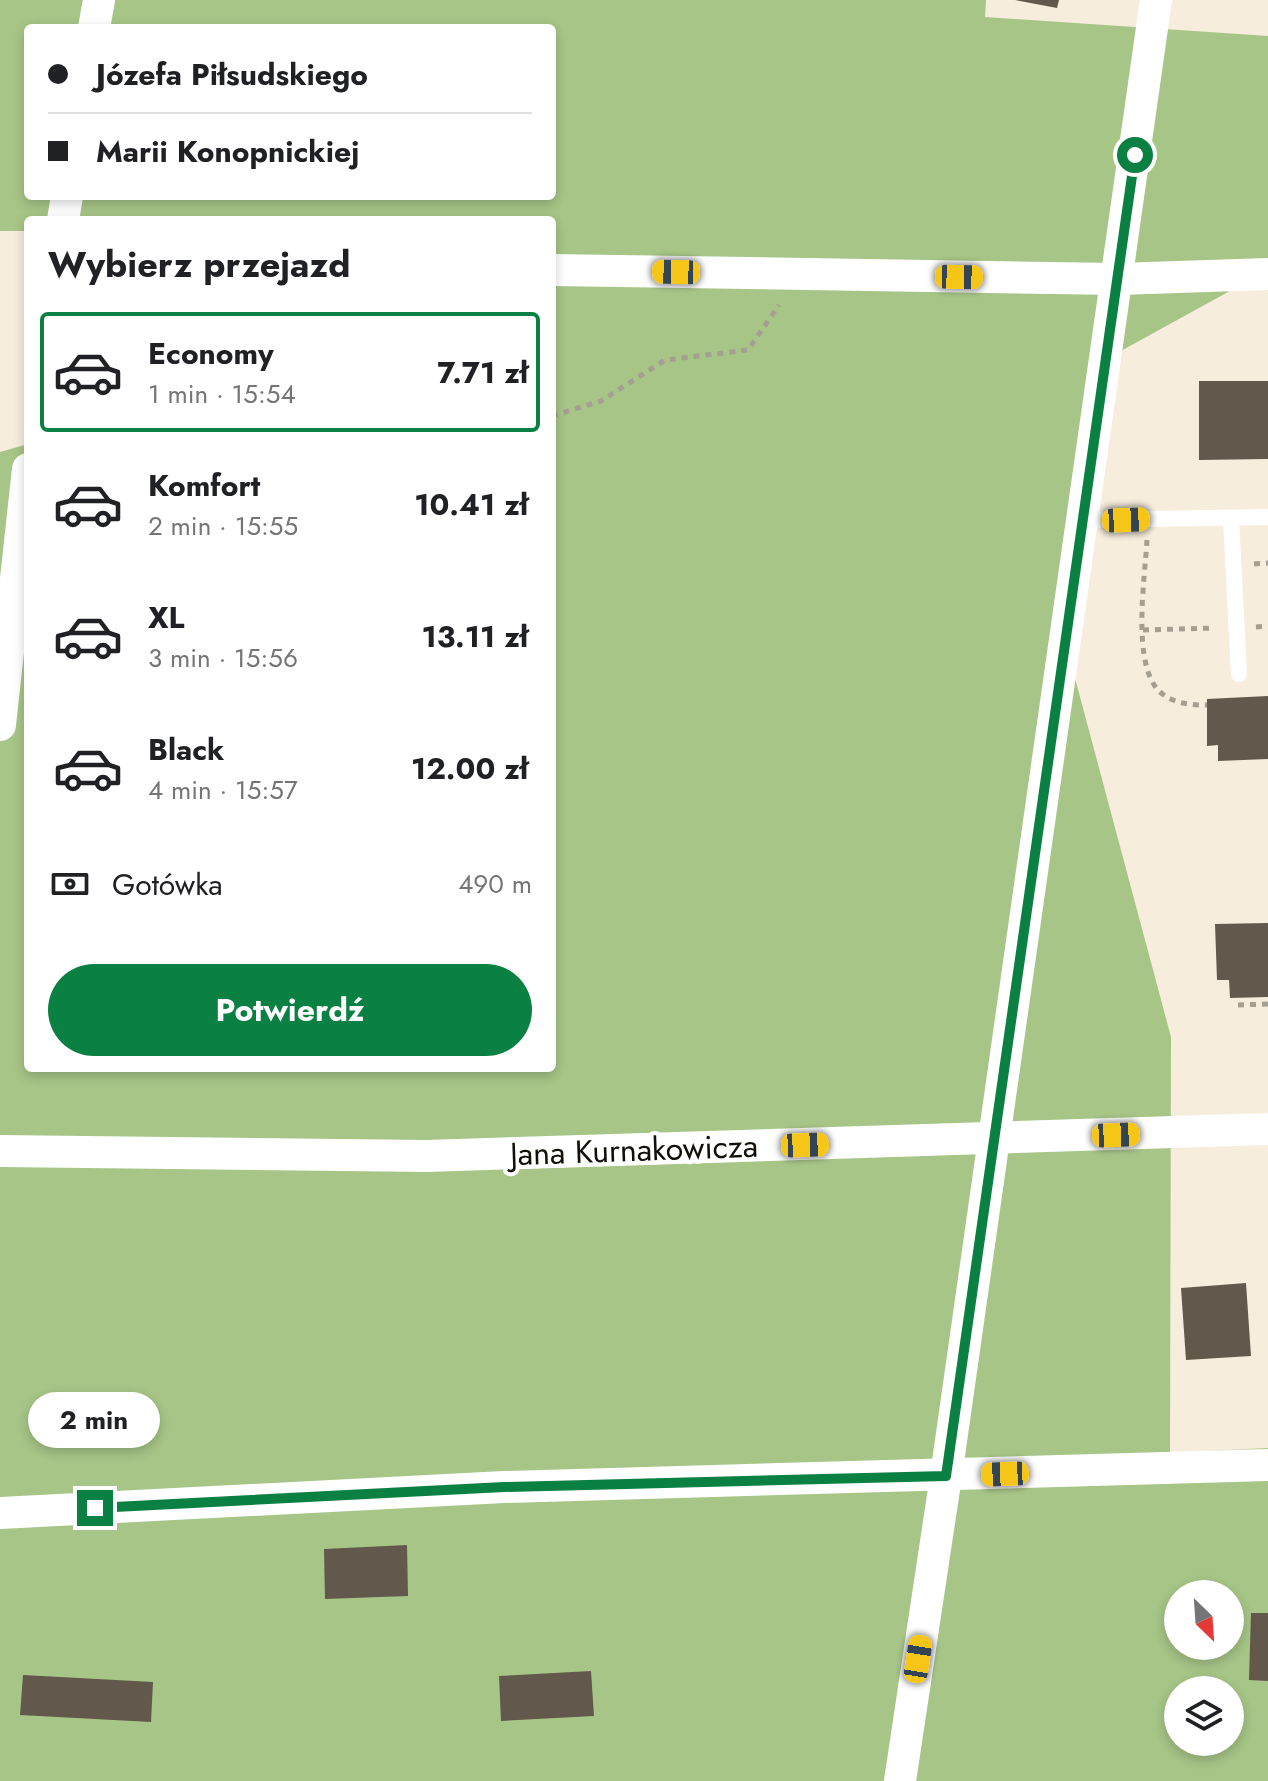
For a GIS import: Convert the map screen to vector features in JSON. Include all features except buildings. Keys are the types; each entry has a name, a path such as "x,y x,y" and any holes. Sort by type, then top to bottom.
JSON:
{"street":[{"path":"95,24 99,0"},
{"path":"900,1781 1156,0"},
{"path":"556,270 1118,279 1268,274"},
{"path":"0,725 24,506"},
{"name":"Jana Kurnakowicza","path":"0,1151 426,1156 1268,1129"},
{"path":"0,1513 504,1487 1268,1465"}],"lane":[{"path":"1081,520 1268,517"},
{"path":"1231,519 1239,674"}],"path":[{"path":"556,415 601,401 665,360 748,350 800,274"},
{"path":"1148,519 1143,630 1146,666 1151,680 1161,692 1187,705 1207,705"},
{"path":"1143,630 1268,626"},
{"path":"1238,1005 1268,1004"}],"green space":[{"path":"0,0 986,0 985,17 1268,36 1268,270 1119,352 1072,667 1171,1037 1170,1453 1268,1448 1268,1781 0,1781 0,452 24,445 24,1072 556,1072 556,216 24,216 24,231 0,231"}],"route":[{"path":"95,1508 504,1487 946,1476 1135,155"}]}
